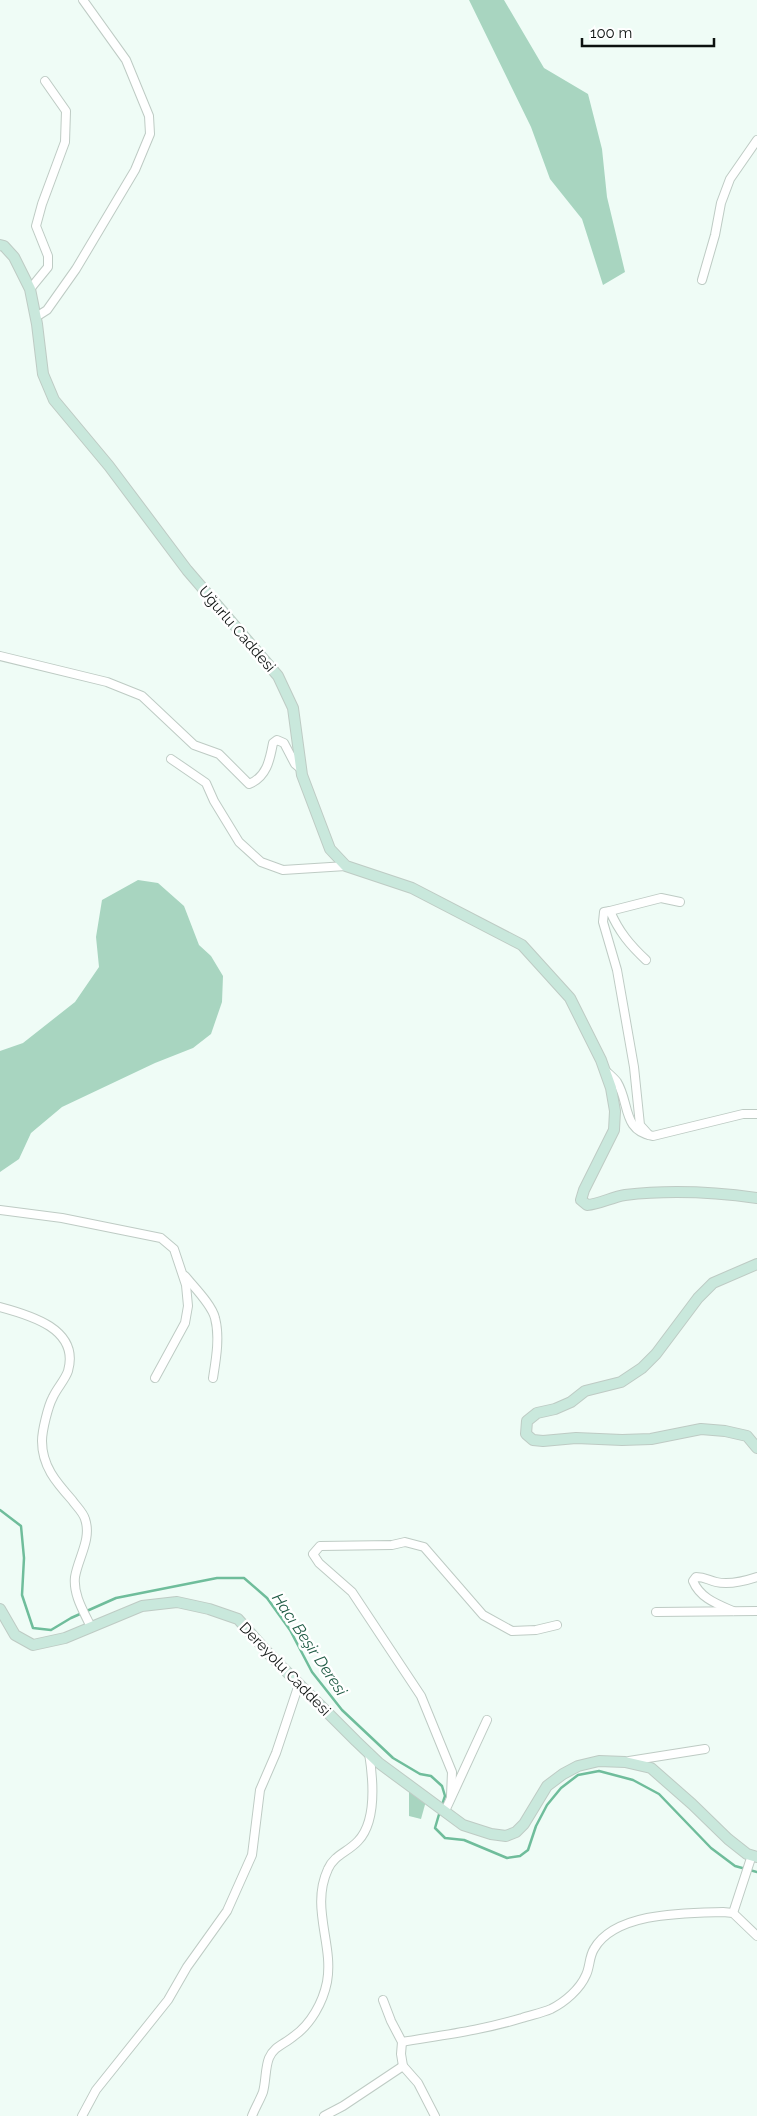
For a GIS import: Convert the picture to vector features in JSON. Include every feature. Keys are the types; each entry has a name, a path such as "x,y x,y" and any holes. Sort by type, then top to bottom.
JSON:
{"street":[{"path":"36,317 47,310 76,269 135,170 150,134 150,116 126,60 95,14 83,0"},
{"path":"30,289 48,267 48,256 36,226 42,204 65,142 66,111 45,81"},
{"path":"702,280 715,235 720,203 730,179 757,140"},
{"name":"Uğurlu Caddesi","path":"0,245 4,246 14,257 30,289 36,317 43,374 54,400 110,466 187,570 278,676 293,708 301,769 330,849 346,866 412,888 522,946 570,998 604,1069 615,1111 614,1130 584,1190 581,1200 587,1205 600,1204 622,1196 664,1193 722,1193 757,1198"},
{"path":"0,656 107,682 142,696 194,745 218,754 249,784 256,782 264,773 274,743 277,740 284,743 295,764 301,769"},
{"path":"171,759 206,783 214,801 239,842 260,862 283,870 346,866"},
{"path":"650,1135 640,1125 634,1067 617,970 603,922 604,912 661,898 680,902"},
{"path":"610,911 622,935 646,960"},
{"path":"604,1069 617,1081 635,1129 643,1134 673,1132 743,1114 757,1114"},
{"path":"0,1210 62,1218 161,1238 174,1248 186,1285 188,1306 185,1323 155,1378"},
{"path":"757,1264 714,1283 698,1298 656,1354 642,1368 621,1382 586,1391 555,1409 537,1413 527,1421 526,1434 533,1440 543,1441 576,1438 622,1440 651,1439 701,1428 747,1436 757,1448"},
{"path":"182,1273 215,1317 217,1349 213,1378"},
{"path":"0,1307 17,1311 55,1328 62,1336 69,1350 68,1371 52,1398 42,1440 44,1460 53,1478 85,1518 87,1535 75,1579 79,1604 89,1622"},
{"path":"452,1796 452,1772 421,1696 352,1592 319,1563 314,1554 320,1546 392,1545 405,1542 424,1547 483,1615 512,1631 536,1630 557,1626"},
{"path":"733,1612 710,1601 697,1590 693,1581 696,1578 704,1577 717,1582 743,1582 757,1577"},
{"name":"Dereyolu Caddesi","path":"0,1609 15,1635 33,1645 65,1638 89,1622 142,1606 176,1602 209,1609 238,1619 299,1684 369,1753 463,1825 491,1834 506,1836 516,1832 524,1824 547,1786 563,1774 578,1766 599,1761 625,1762 651,1768 728,1839 753,1859"},
{"path":"656,1612 757,1612"},
{"path":"82,2116 96,2090 168,2000 187,1967 227,1911 252,1855 260,1790 276,1753 299,1684"},
{"path":"445,1811 487,1720"},
{"path":"625,1762 705,1749"},
{"path":"252,2116 262,2093 269,2058 280,2044 294,2037 304,2026 316,2012 323,1995 328,1968 320,1901 323,1883 335,1857 358,1840 371,1812 372,1773 369,1753"},
{"path":"734,1913 744,1879 753,1859"},
{"path":"402,2042 488,2028 551,2009 576,1991 586,1975 592,1951 608,1932 624,1924 644,1918 723,1912 734,1913 757,1936"},
{"path":"383,2000 402,2042 403,2066 418,2083 435,2116"},
{"path":"324,2116 343,2106 403,2066"}],"green space":[{"path":"469,0 504,0 544,68 588,94 602,149 607,197 625,272 603,285 582,219 550,179 531,127"},
{"path":"138,880 158,883 184,906 199,945 211,956 223,976 222,1002 211,1034 193,1048 155,1063 62,1107 31,1133 19,1159 0,1172 0,1051 23,1043 75,1002 99,967 96,937 102,900"},
{"path":"409,1789 426,1801 421,1819 409,1816"}],"waterway":[{"name":"Hacı Beşir Deresi","path":"0,1510 21,1526 24,1558 22,1595 33,1628 51,1630 71,1618 116,1598 217,1578 244,1578 267,1598 290,1630 312,1672 342,1710 393,1758 420,1774 431,1776 442,1786 445,1796 442,1805"},
{"name":"Hacı Beşir Deresi","path":"440,1811 435,1828 445,1838 464,1840 507,1858 520,1856 528,1850 536,1826 547,1805 561,1788 578,1775 599,1771 633,1780 659,1794 711,1848 735,1866 757,1872"}]}
